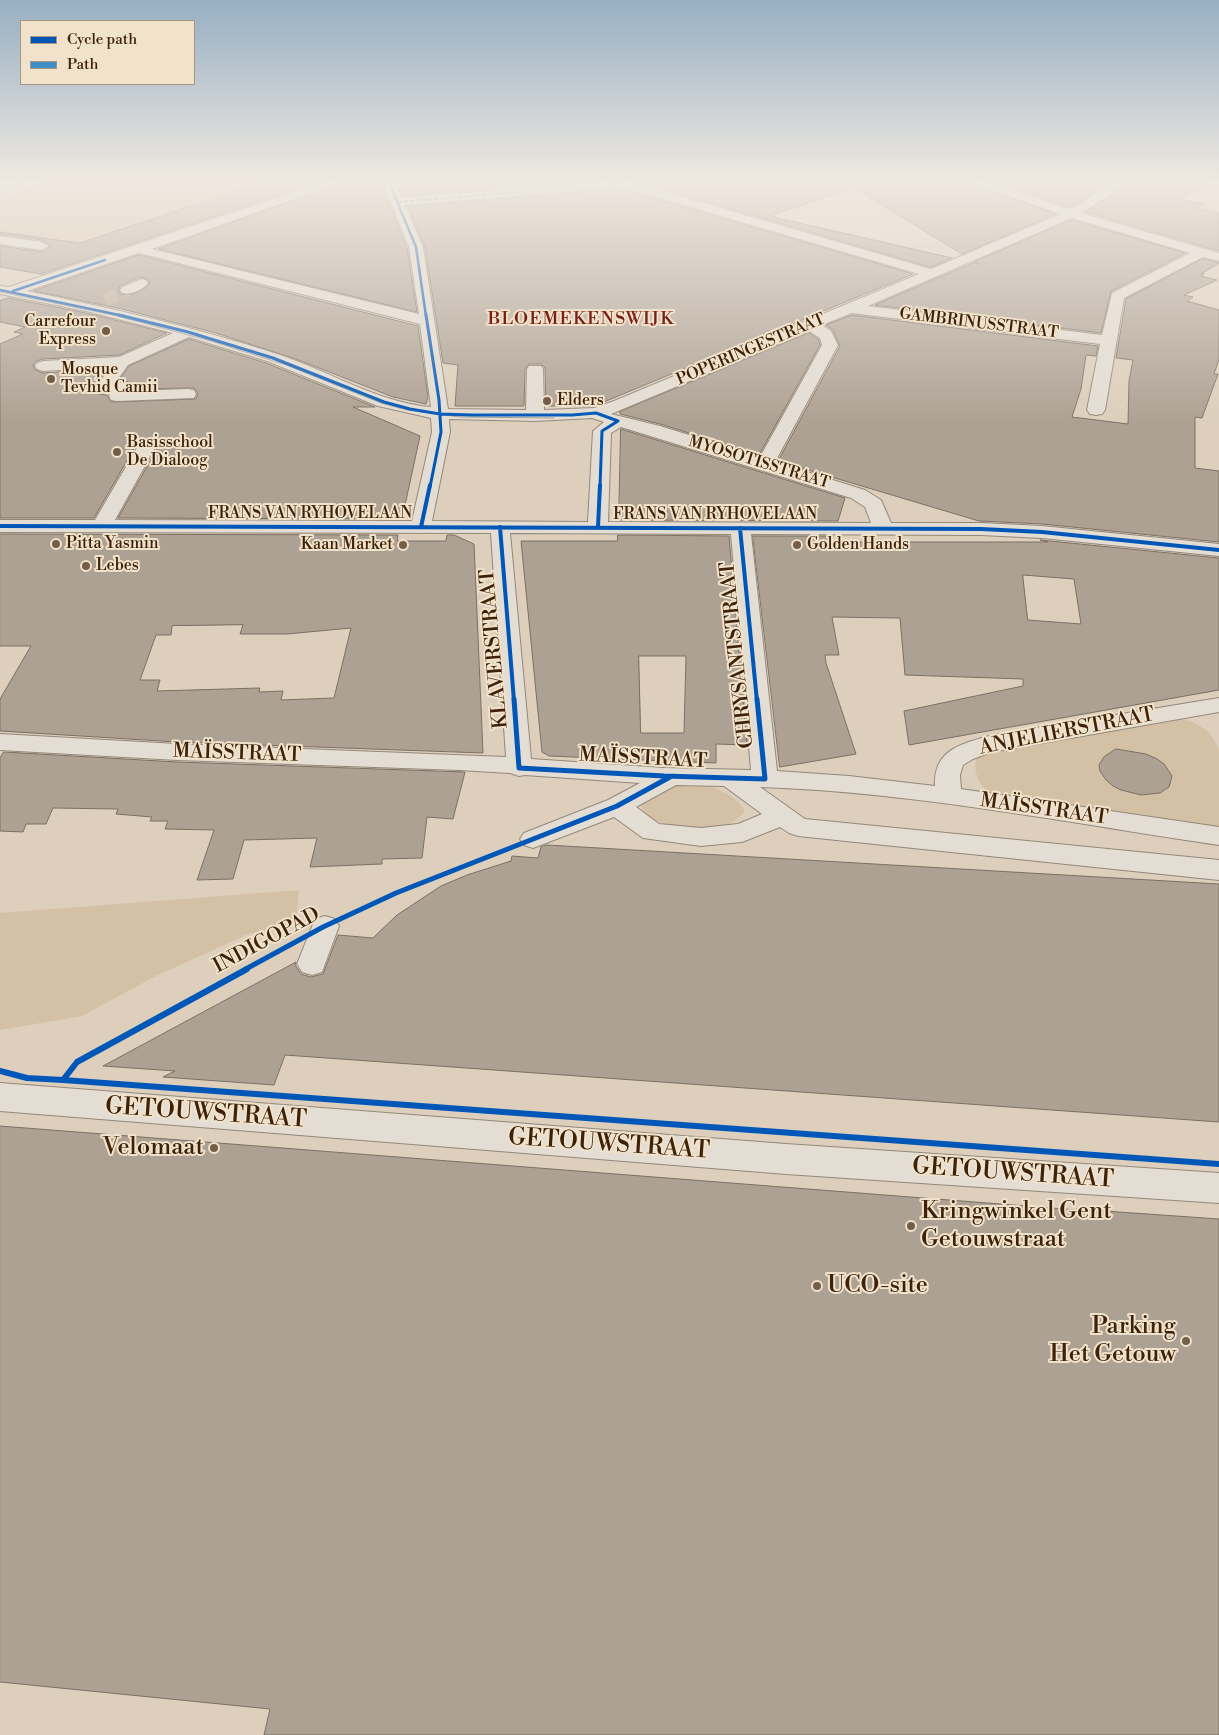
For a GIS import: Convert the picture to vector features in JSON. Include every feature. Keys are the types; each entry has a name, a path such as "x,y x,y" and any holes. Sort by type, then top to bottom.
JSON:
{"street":[{"path":"3,292 100,261"},
{"path":"186,261 427,321"},
{"path":"418,261 441,432 421,527"},
{"path":"889,261 931,273"},
{"name":"POPERINGESTRAAT","path":"3,292 90,308 188,332 273,358 384,402 410,409 440,414 572,415 596,412 642,396 960,261"},
{"path":"1096,410 1116,296 1184,261"},
{"path":"127,290 141,283"},
{"path":"90,308 105,300"},
{"name":"GAMBRINUSSTRAAT","path":"850,308 1108,340"},
{"path":"765,464 830,345 828,336 809,325"},
{"path":"43,366 122,362 188,332"},
{"path":"122,362 104,388 121,387 117,396 188,394"},
{"path":"535,370 535,416"},
{"name":"MYOSOTISSTRAAT","path":"596,412 600,416 765,464 866,498 874,504 883,528"},
{"path":"598,527 602,431 618,421"},
{"path":"102,526 147,446"},
{"name":"FRANS VAN RYHOVELAAN","path":"0,526 883,528 1042,532 1219,550"},
{"name":"KLAVERSTRAAT","path":"500,527 519,768"},
{"name":"CHRYSANTSTRAAT","path":"740,528 765,779"},
{"name":"ANJELIERSTRAAT","path":"948,796 948,772 951,763 968,751 993,743 1215,713"},
{"name":"MAÏSSTRAAT","path":"0,742 459,762 519,768 670,777 765,779 849,784 948,796 1219,836"},
{"path":"533,839 617,806 670,777"},
{"path":"730,778 798,827 1219,870"},
{"path":"617,806 652,832 701,837 742,833 782,816"},
{"path":"312,964 325,926"},
{"name":"GETOUWSTRAAT","path":"0,1097 796,1159 1219,1188"}],"shaded area":[{"path":"1181,718 1195,723 1209,732 1219,749 1219,828 990,793 980,782 976,772 977,757 999,749"},
{"path":"699,783 731,796 745,811 735,820 724,826 711,829 684,828 646,817 641,805 652,794 667,788"},
{"path":"299,890 296,921 246,935 156,976 82,1016 0,1030 0,913"}],"building":[{"path":"0,261 80,261 41,274 0,267"},
{"path":"122,261 162,261 418,326 428,397 426,404 393,397 296,359 216,333 122,309 34,291","holes":["140,277 148,279 150,283 147,287 133,294 120,294 118,291 120,286"]},
{"path":"208,261 409,261 417,312"},
{"path":"427,261 868,261 913,274 594,406 546,406 545,368 541,364 529,364 525,369 524,406 455,406 458,365 443,363"},
{"path":"910,261 945,261 931,267"},
{"path":"1169,261 1111,291 1101,333 875,305 973,263 979,264 975,262"},
{"path":"1199,261 1219,263 1201,274 1204,274 1201,276 1217,280 1184,295 1193,297 1187,301 1219,310 1219,359 1214,374 1218,374 1202,418 1195,417 1195,468 1219,471 1219,542 1042,524 979,521 778,461 840,346 833,330 826,325 852,315 1098,346 1096,356 1086,355 1081,389 1072,417 1128,424 1129,381 1133,360 1116,358 1126,299"},
{"path":"9,298 86,313 167,333 119,355 43,359 36,361 33,365 35,370 43,373 106,369 94,389 98,394 107,395 111,402 196,399 198,393 194,388 130,389 129,382 119,380 129,366 189,339 266,363 375,407 353,407 420,436 402,519 118,518 158,447 154,441 147,439 141,440 136,445 94,518 0,518 0,344 23,334 14,332 25,327 0,322 0,301"},
{"path":"809,333 818,339 820,345 759,455 660,424 620,414 620,412"},
{"path":"621,429 845,498 838,521 619,520"},
{"path":"0,534 398,535 397,541 446,541 447,535 454,535 474,544 483,753 177,742 0,731 0,699 31,646 0,646","holes":["243,625 240,634 287,634 351,628 334,698 281,700 283,691 259,692 260,688 157,691 160,680 140,680 156,635 171,635 172,626"]},
{"path":"618,535 729,536 747,745 716,744 716,763 549,756 542,752 521,541 617,541","holes":["639,656 686,656 684,733 641,733"]},
{"path":"753,536 833,536 831,542 1048,542 1040,540 1219,558 1219,690 909,745 904,711 1023,686 1023,679 905,675 900,618 832,617 839,655 825,655 826,663 856,754 780,767","holes":["1023,575 1074,579 1081,624 1028,620"]},
{"path":"1116,749 1146,754 1164,764 1172,776 1169,787 1160,793 1141,795 1113,786 1100,771 1099,765 1104,757"},
{"path":"4,752 177,762 465,772 453,819 427,817 422,858 382,859 382,864 310,867 317,838 244,840 233,879 197,880 214,830 165,829 168,821 150,821 152,817 116,814 118,809 53,808 46,824 26,824 23,832 0,831 0,758"},
{"path":"547,845 1219,884 1219,1122 285,1055 274,1085 163,1077 175,1071 103,1066 296,962 295,965 301,974 311,977 323,974 338,935 373,938 397,915 441,886 467,875 511,861 512,856 538,858 541,847"},
{"path":"0,1126 1077,1210 1219,1219 1219,1735 264,1735 270,1709 0,1682"}],"tunnel":[{"path":"105,300 127,290"}],"tram line":[{"path":"0,292 113,315 211,341 286,365 381,403 407,410 460,417 554,418"}],"cycle path":[{"path":"13,291 102,261"},
{"path":"418,261 439,400 441,432 421,527"},
{"path":"0,290 86,307 188,332 273,358 384,402 410,409 440,414 472,415 572,415 596,413 618,421"},
{"path":"598,527 602,431 618,421"},
{"path":"0,526 981,529 1042,532 1219,550"},
{"path":"500,527 519,768 664,776 765,779 740,528"},
{"name":"INDIGOPAD","path":"0,1071 27,1078 63,1080 77,1062 323,927 396,893 617,806 670,777"},
{"path":"63,1080 1219,1164"}],"place":[{"name":"Carrefour Express","path":"106,331"},
{"name":"Mosque Tevhid Camii","path":"51,379"},
{"name":"Elders","path":"547,401"},
{"name":"Basisschool De Dialoog","path":"117,452"},
{"name":"Pitta Yasmin","path":"56,544"},
{"name":"Kaan Market","path":"403,545"},
{"name":"Golden Hands","path":"797,545"},
{"name":"Lebes","path":"86,566"},
{"name":"Velomaat","path":"214,1148"},
{"name":"Kringwinkel Gent Getouwstraat","path":"911,1226"},
{"name":"UCO-site","path":"817,1286"},
{"name":"Parking Het Getouw","path":"1186,1341"}],"district":[{"name":"BLOEMEKENSWIJK","path":"581,320"}]}
